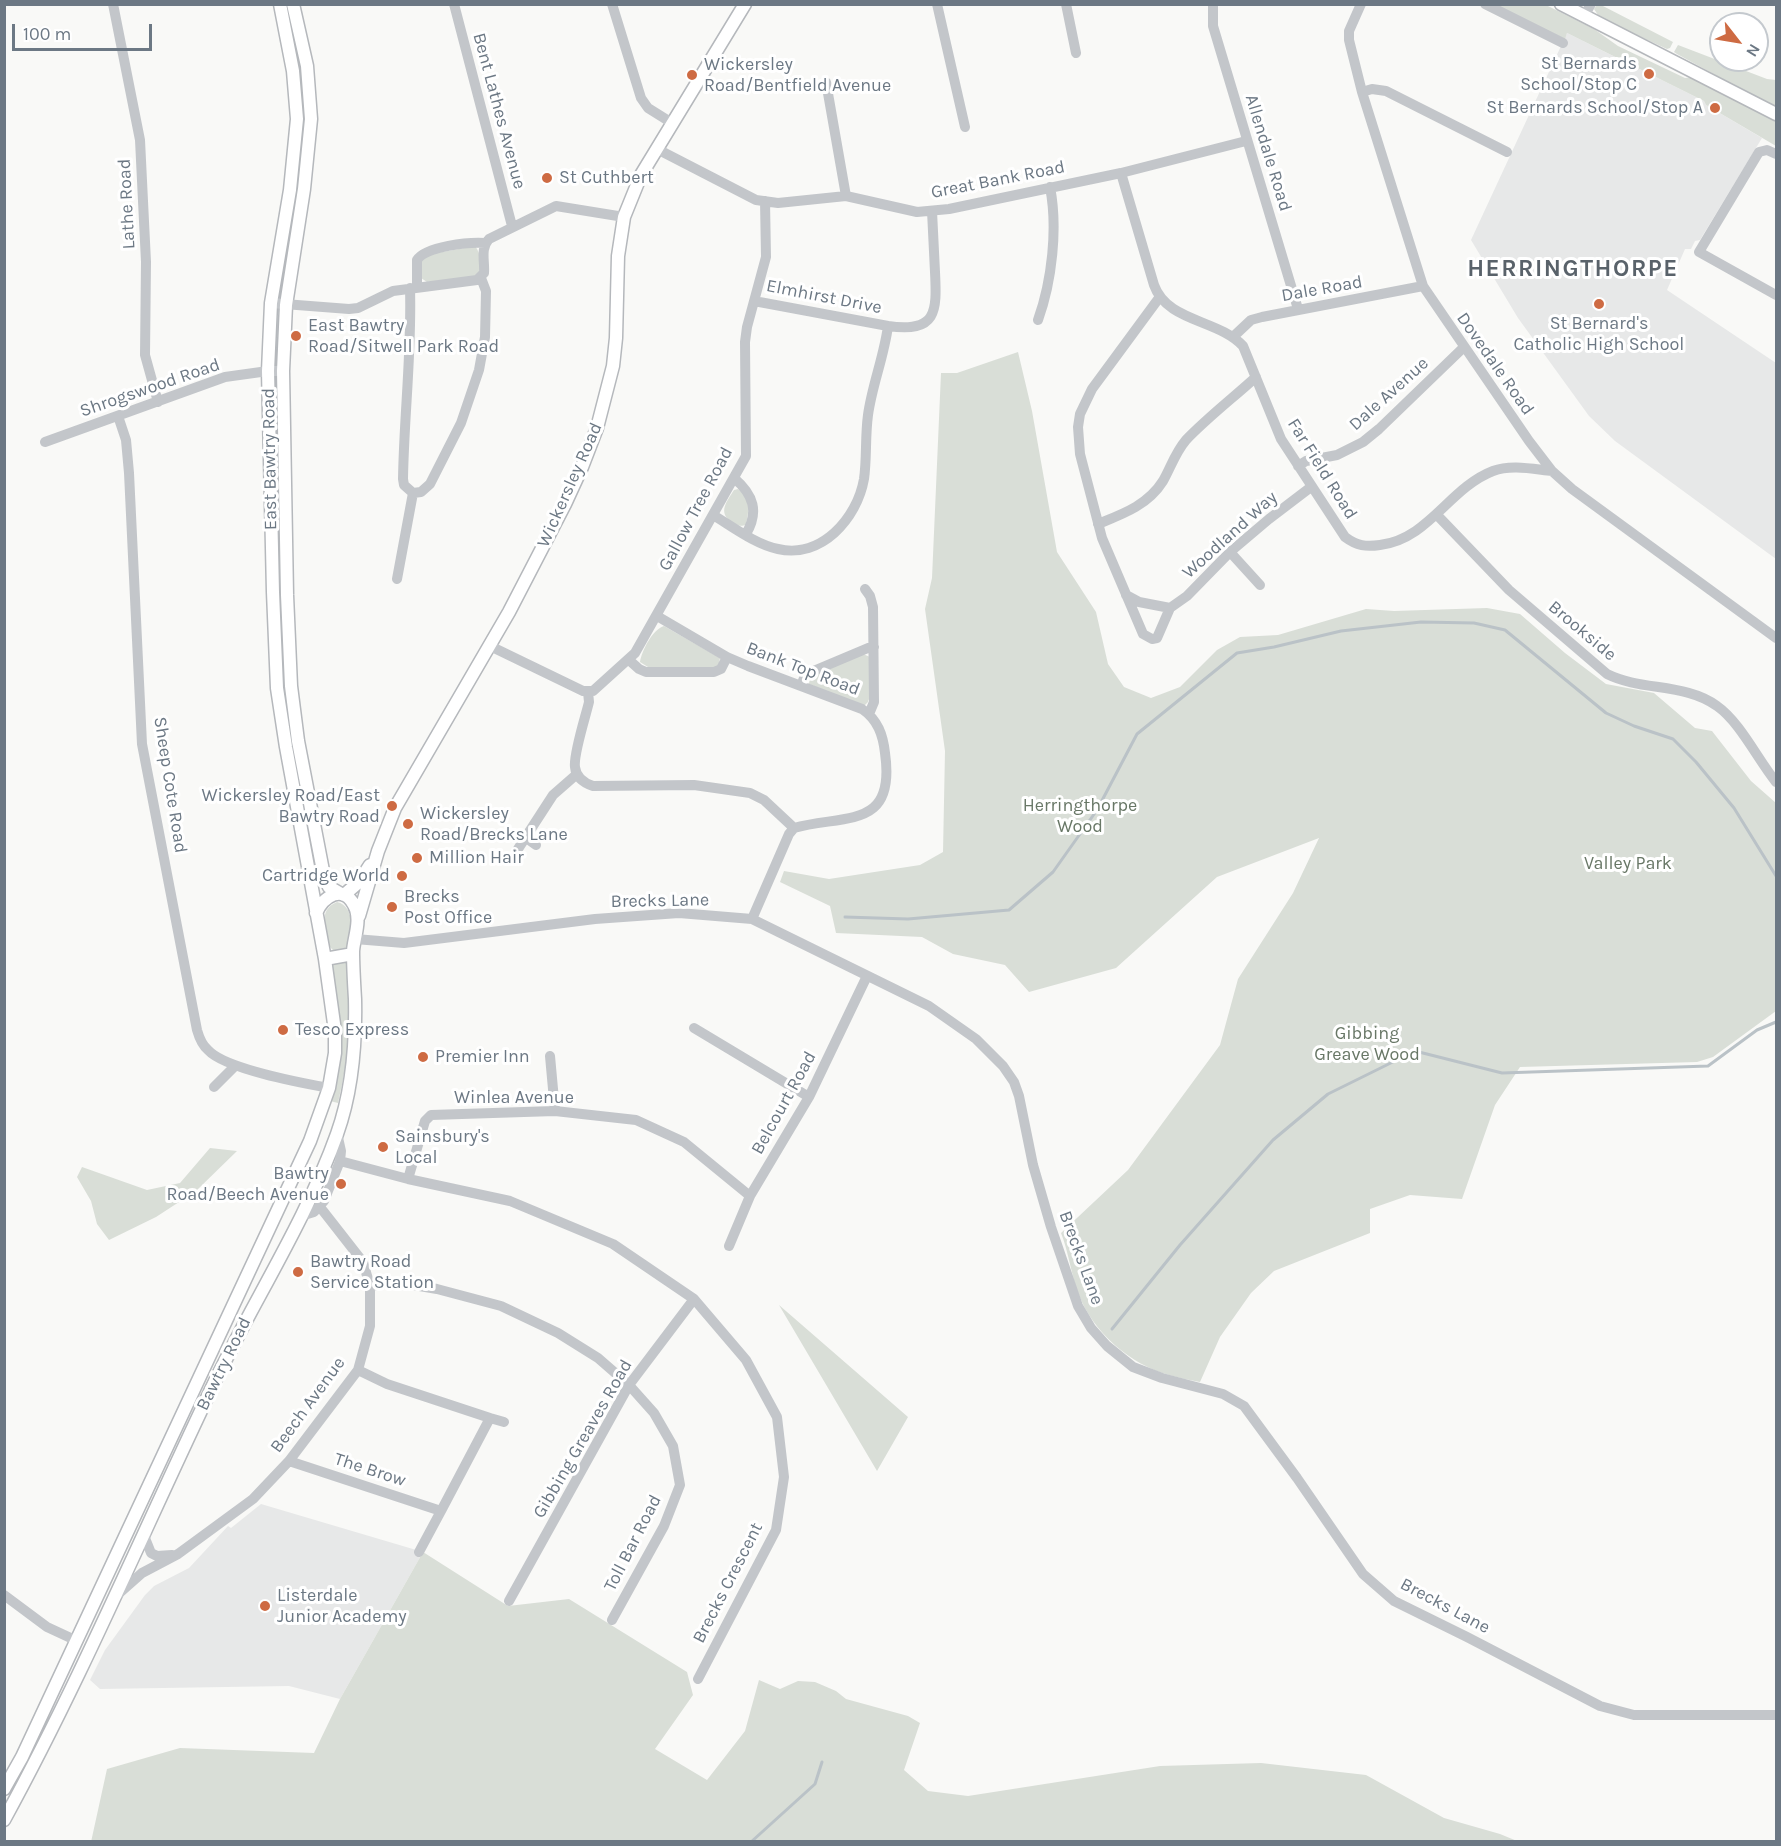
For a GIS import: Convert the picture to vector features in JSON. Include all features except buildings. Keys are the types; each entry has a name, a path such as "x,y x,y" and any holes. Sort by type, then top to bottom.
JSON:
{"main road":[{"name":"East Bawtry Road","path":"279,4 293,72 297,119 290,190 272,303 268,371 273,592 277,688 285,747 316,913"},
{"name":"East Bawtry Road","path":"293,4 307,66 311,119 304,189 286,305 283,371 291,686 298,741 324,876 329,887 343,895"},
{"name":"Wickersley Road","path":"357,920 378,851 395,808 490,646 565,504 597,428 613,366 618,256 624,217 641,175 745,4"},
{"path":"1561,4 1776,114"},
{"name":"Wickersley Road","path":"316,913 321,902 327,897 343,895 359,882 378,851"},
{"path":"343,895 354,903 357,920"},
{"name":"Bawtry Road","path":"4,1789 22,1757 316,1127 329,1088 335,1053 335,1031 316,913"},
{"name":"Bawtry Road","path":"6,1813 57,1719 216,1379 315,1187 337,1133 345,1104 353,1051 355,1014 353,954 357,920"},
{"path":"325,959 353,954"},
{"path":"276,1212 279,1220 286,1224 292,1224 300,1218"}],"street":[{"name":"Lathe Road","path":"113,4 140,140 146,261 145,355 158,402"},
{"name":"Bent Lathes Avenue","path":"454,4 512,226"},
{"path":"612,4 641,98 648,108 672,123"},
{"path":"937,4 965,127"},
{"path":"1066,4 1076,53"},
{"name":"Allendale Road","path":"1213,4 1214,26 1246,141 1298,309"},
{"name":"Dovedale Road","path":"1361,4 1349,31 1349,39 1362,92 1423,286 1552,471 1572,489 1776,638"},
{"path":"1485,4 1563,43"},
{"path":"1584,16 1591,4"},
{"path":"826,82 846,196"},
{"path":"1362,92 1378,89 1386,91 1507,152"},
{"name":"Great Bank Road","path":"657,149 747,196 765,201 778,203 846,196 905,210 932,211 1121,173 1246,141"},
{"path":"1776,154 1767,150 1759,152 1700,252 1776,295"},
{"path":"1121,173 1159,298 1175,309 1234,336"},
{"path":"1038,321 1050,272 1053,210 1050,187"},
{"name":"Gallow Tree Road","path":"588,692 597,688 635,653 746,456 745,342 766,257 765,201"},
{"path":"272,303 358,308 393,291 474,281 481,278 484,273 483,251 489,239 556,206 624,217"},
{"name":"Elmhirst Drive","path":"754,301 904,329 918,327 925,323 937,303 932,211"},
{"path":"413,493 404,485 403,479 404,419 417,260 425,251 485,243"},
{"path":"413,493 426,488 439,467 461,423 479,370 485,337 486,291 481,278"},
{"name":"Dale Road","path":"1234,336 1251,320 1423,286"},
{"name":"Woodland Way","path":"1159,298 1092,389 1080,414 1078,427 1080,454 1098,524 1143,634 1152,639 1159,634 1170,608 1187,596 1230,552 1311,487"},
{"path":"713,515 778,549 802,550 825,541 847,520 864,479 868,415 888,326"},
{"name":"Far Field Road","path":"1234,336 1243,346 1273,424 1311,487 1346,537 1355,544 1367,547 1400,541 1419,531 1459,493 1493,471 1508,467 1552,471"},
{"name":"Dale Avenue","path":"1298,466 1306,460 1343,453 1363,442 1464,347"},
{"name":"Shrogswood Road","path":"45,442 225,377 283,371"},
{"path":"1098,524 1135,509 1155,492 1175,454 1187,440 1256,377"},
{"name":"Sheep Cote Road","path":"118,416 126,440 129,473 142,744 196,1030 208,1051 235,1066 329,1088"},
{"path":"734,478 747,491 754,510 752,524 746,534"},
{"path":"396,579 413,493"},
{"name":"Brookside","path":"1437,516 1509,590 1607,674 1627,682 1694,695 1717,705 1776,782"},
{"path":"1230,552 1260,585"},
{"path":"864,589 872,601 874,647 874,702 869,714"},
{"path":"1126,596 1139,602 1170,608"},
{"name":"Bank Top Road","path":"657,616 727,657 854,706 869,714 879,729 887,767 886,785 876,805 859,816 794,828"},
{"path":"490,646 583,692 588,692 589,702 574,763 577,774 587,784 593,786 694,785 750,793 764,800 794,828 789,834 752,919"},
{"path":"801,686 804,678 811,672 874,647"},
{"name":"Bank Top Road","path":"629,660 646,672 714,672 721,669 727,657"},
{"path":"518,849 553,795 577,774"},
{"path":"525,837 536,845"},
{"name":"Brecks Lane","path":"355,939 404,943 595,919 679,913 752,919 929,1006 952,1021 990,1053 1014,1082 1033,1164 1051,1227 1078,1306 1091,1328 1107,1346 1133,1367 1162,1378 1223,1394 1244,1406 1363,1574 1394,1602 1600,1706 1634,1715 1776,1715"},
{"name":"Belcourt Road","path":"729,1246 750,1196 809,1097 867,976"},
{"path":"694,1028 809,1097"},
{"path":"550,1056 555,1112"},
{"path":"214,1087 235,1066"},
{"name":"Winlea Avenue","path":"408,1179 425,1121 431,1115 555,1112 636,1120 684,1142 750,1196"},
{"path":"300,1218 320,1207 340,1161 341,1151 337,1133"},
{"name":"Brecks Crescent","path":"340,1161 408,1179 510,1201 612,1244 694,1299 746,1360 777,1417 784,1477 776,1530 698,1679"},
{"name":"Beech Avenue","path":"113,1599 142,1573 178,1554 253,1499 289,1461 358,1370 370,1326 369,1287 363,1262 320,1207"},
{"name":"Toll Bar Road","path":"369,1287 396,1282 437,1289 501,1306 558,1333 598,1358 629,1385 654,1413 673,1446 680,1485 664,1526 612,1620"},
{"name":"Gibbing Greaves Road","path":"509,1601 629,1385 694,1299"},
{"path":"358,1370 387,1383 504,1422"},
{"path":"419,1552 490,1418"},
{"name":"The Brow","path":"289,1461 441,1511"},
{"path":"147,1524 145,1538 151,1553 164,1557 178,1554"},
{"path":"7,1600 47,1627 75,1640"}],"shaded area":[{"name":"St Bernard's Catholic High School","path":"1567,33 1704,101 1706,105 1762,138 1700,240 1695,241 1691,249 1685,249 1667,290 1776,363 1776,559 1615,441 1589,416 1518,318 1471,240"},
{"name":"Listerdale Junior Academy","path":"261,1504 423,1552 340,1699 289,1686 100,1689 90,1680 105,1650 145,1595 154,1586 189,1568 228,1526 231,1528"}],"green space":[{"path":"1494,5 1546,5 1594,29 1618,46 1685,78 1695,77 1776,121 1776,146 1706,105 1704,101 1567,33 1565,39"},
{"path":"1597,5 1673,42 1670,48 1667,49 1600,18 1594,9"},
{"path":"1678,45 1709,57 1709,71 1677,54 1674,52"},
{"path":"1710,72 1749,72 1776,80 1776,108"},
{"path":"475,246 481,261 477,276 427,282 421,278 422,258 426,255"},
{"path":"1018,352 1032,411 1057,552 1096,612 1108,664 1124,687 1151,698 1180,687 1217,650 1240,637 1278,635 1366,609 1394,611 1487,608 1520,614 1565,653 1606,684 1654,693 1695,728 1712,731 1751,781 1776,803 1776,1011 1713,1057 1697,1062 1520,1067 1495,1105 1462,1199 1410,1195 1370,1209 1370,1233 1274,1271 1251,1293 1220,1337 1200,1382 1169,1375 1141,1363 1115,1345 1104,1334 1085,1309 1079,1295 1061,1233 1128,1170 1220,1045 1238,979 1293,893 1319,838 1217,877 1116,968 1029,992 1005,965 953,954 922,937 836,933 830,906 780,882 784,871 829,879 920,865 943,852 945,751 925,609 932,578 941,373 957,373"},
{"path":"738,489 748,505 744,526 732,522 724,511 731,494"},
{"path":"664,626 720,658 718,667 648,667 640,662 649,641 656,631"},
{"path":"863,654 870,657 870,696 864,706 809,684 810,677"},
{"path":"337,902 348,910 352,924 350,940 343,952 334,951 329,946 324,921 327,910"},
{"path":"347,961 350,997 349,1032 338,1103 330,1101 340,1038 340,1019 332,963"},
{"path":"210,1148 237,1151 196,1191 156,1217 109,1240 97,1224 91,1201 77,1177 82,1167 147,1190 180,1183"},
{"path":"779,1305 908,1417 877,1471"},
{"path":"423,1552 508,1606 569,1599 687,1672 693,1695 655,1749 707,1780 745,1731 759,1680 780,1689 798,1681 815,1682 836,1691 846,1699 908,1716 920,1723 904,1770 928,1791 968,1796 1160,1766 1261,1763 1366,1775 1444,1818 1517,1841 91,1842 107,1769 180,1748 314,1753 340,1699"}],"waterway":[{"path":"845,917 908,919 1009,910 1053,872 1097,810 1137,734 1237,653 1341,631 1421,622 1474,623 1505,630 1606,713 1634,726 1673,739 1696,762 1734,808 1776,876"},
{"path":"1112,1329 1180,1245 1273,1140 1328,1094 1415,1051 1502,1073 1708,1066 1757,1030 1776,1022"},
{"path":"751,1842 815,1784 822,1762"}],"place":[{"name":"St Bernards School/Stop C","path":"1649,74"},
{"name":"Wickersley Road/Bentfield Avenue","path":"692,75"},
{"name":"St Bernards School/Stop A","path":"1715,108"},
{"name":"St Cuthbert","path":"547,178"},
{"name":"St Bernard's Catholic High School","path":"1599,304"},
{"name":"East Bawtry Road/Sitwell Park Road","path":"296,336"},
{"name":"Wickersley Road/East Bawtry Road","path":"392,806"},
{"name":"Wickersley Road/Brecks Lane","path":"408,824"},
{"name":"Million Hair","path":"417,858"},
{"name":"Cartridge World","path":"402,876"},
{"name":"Brecks Post Office","path":"392,907"},
{"name":"Tesco Express","path":"283,1030"},
{"name":"Premier Inn","path":"423,1057"},
{"name":"Sainsbury's Local","path":"383,1147"},
{"name":"Bawtry Road/Beech Avenue","path":"341,1184"},
{"name":"Bawtry Road Service Station","path":"298,1272"},
{"name":"Listerdale Junior Academy","path":"265,1606"}],"district":[{"name":"HERRINGTHORPE","path":"1573,269"}],"park label":[{"name":"Herringthorpe Wood","path":"1080,816"},
{"name":"Valley Park","path":"1628,864"},
{"name":"Gibbing Greave Wood","path":"1367,1044"}]}
